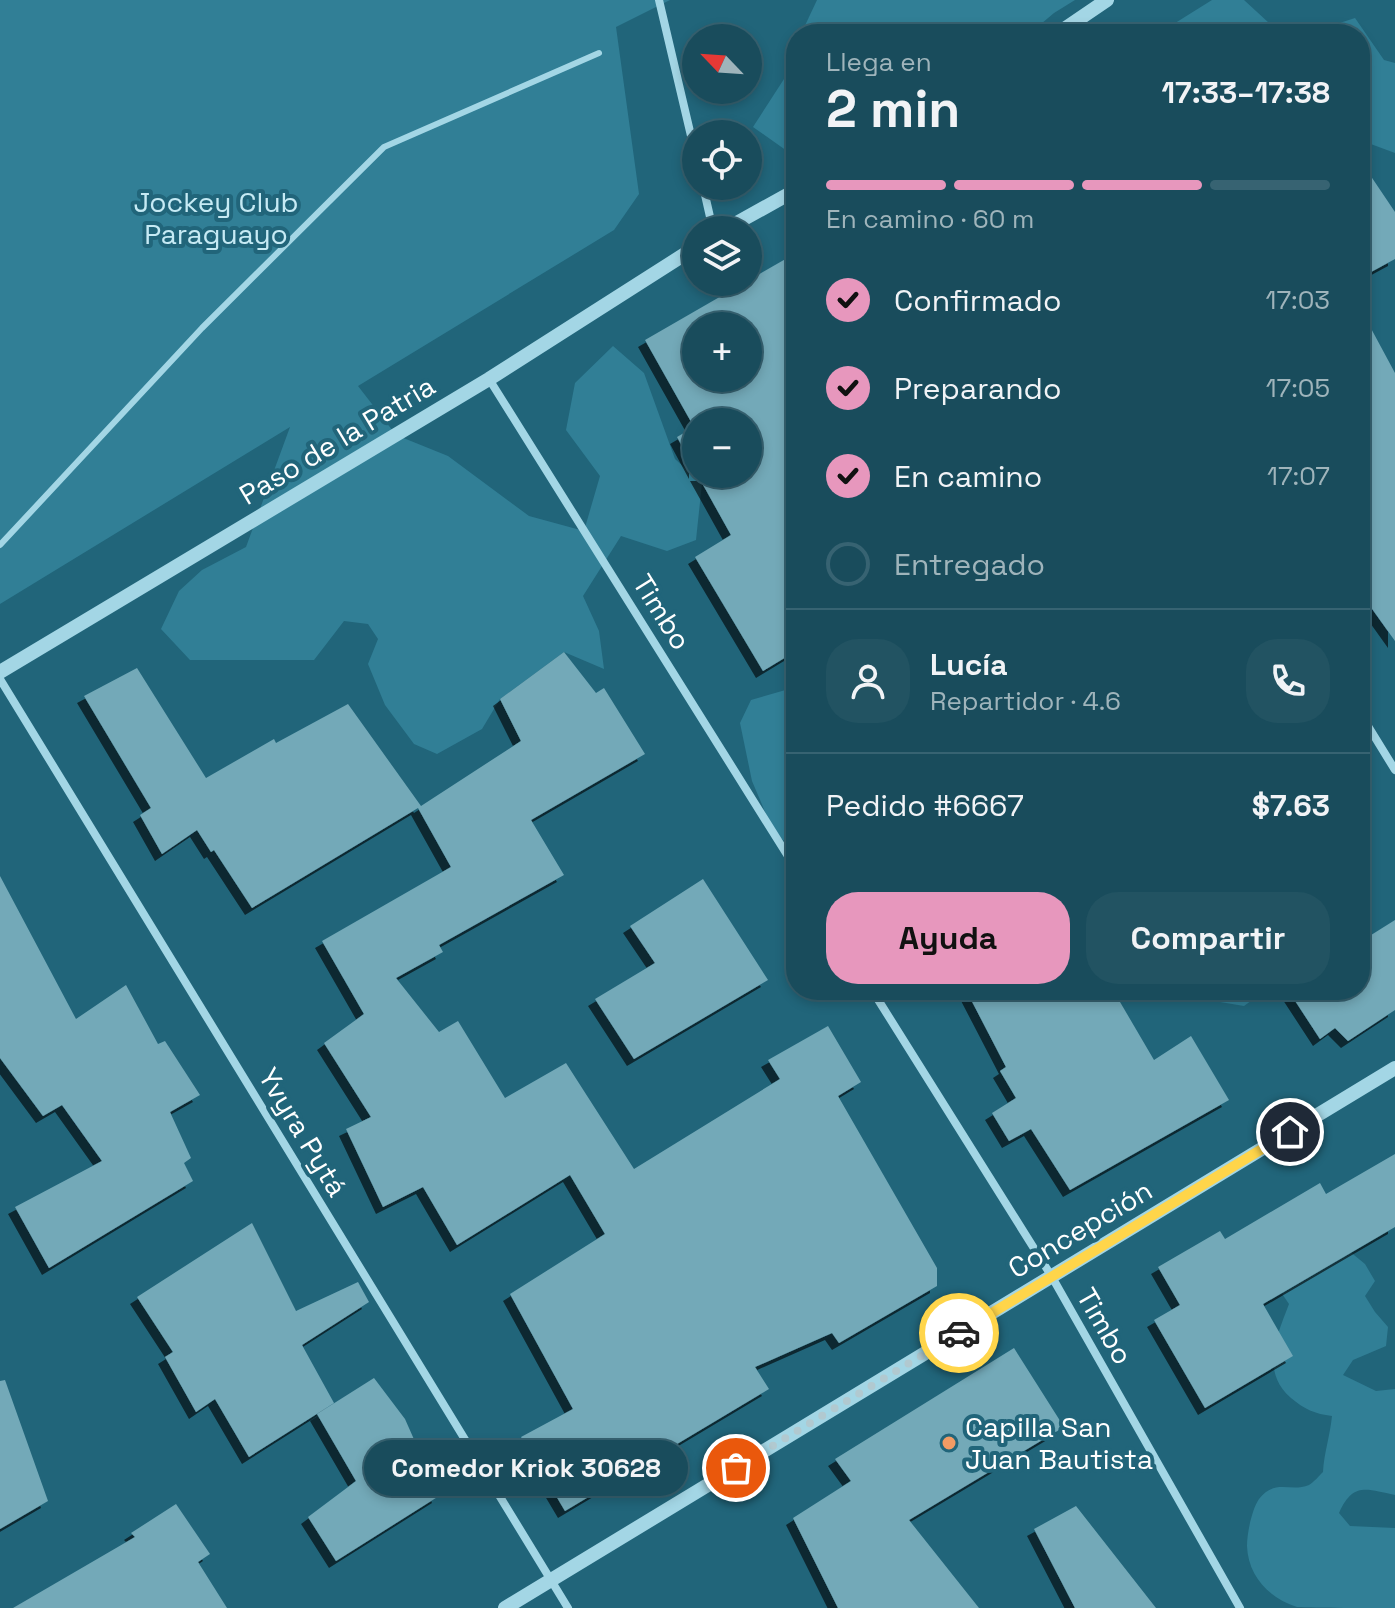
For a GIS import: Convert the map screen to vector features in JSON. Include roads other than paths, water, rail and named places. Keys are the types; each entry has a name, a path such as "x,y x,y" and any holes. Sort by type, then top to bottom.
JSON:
{"street":[{"path":"659,0 687,120"},
{"path":"1072,24 1107,0"},
{"path":"749,216 786,196"},
{"name":"Paso de la Patria","path":"0,672 489,379 682,256"},
{"name":"Timbo","path":"489,379 786,853"},
{"name":"Yvyra Pytá","path":"0,679 568,1608"},
{"path":"1370,729 1395,770"},
{"name":"Timbo","path":"878,1000 1052,1277 1240,1608"},
{"name":"Concepción","path":"505,1608 1395,1068"}],"lane":[{"path":"0,545 202,328 384,147 599,53"}],"place":[{"name":"Capilla San Juan Bautista","path":"949,1443"},
{"name":"Comedor Kriok 30628","path":"736,1468"}],"park label":[{"name":"Jockey Club Paraguayo","path":"216,218"}]}
